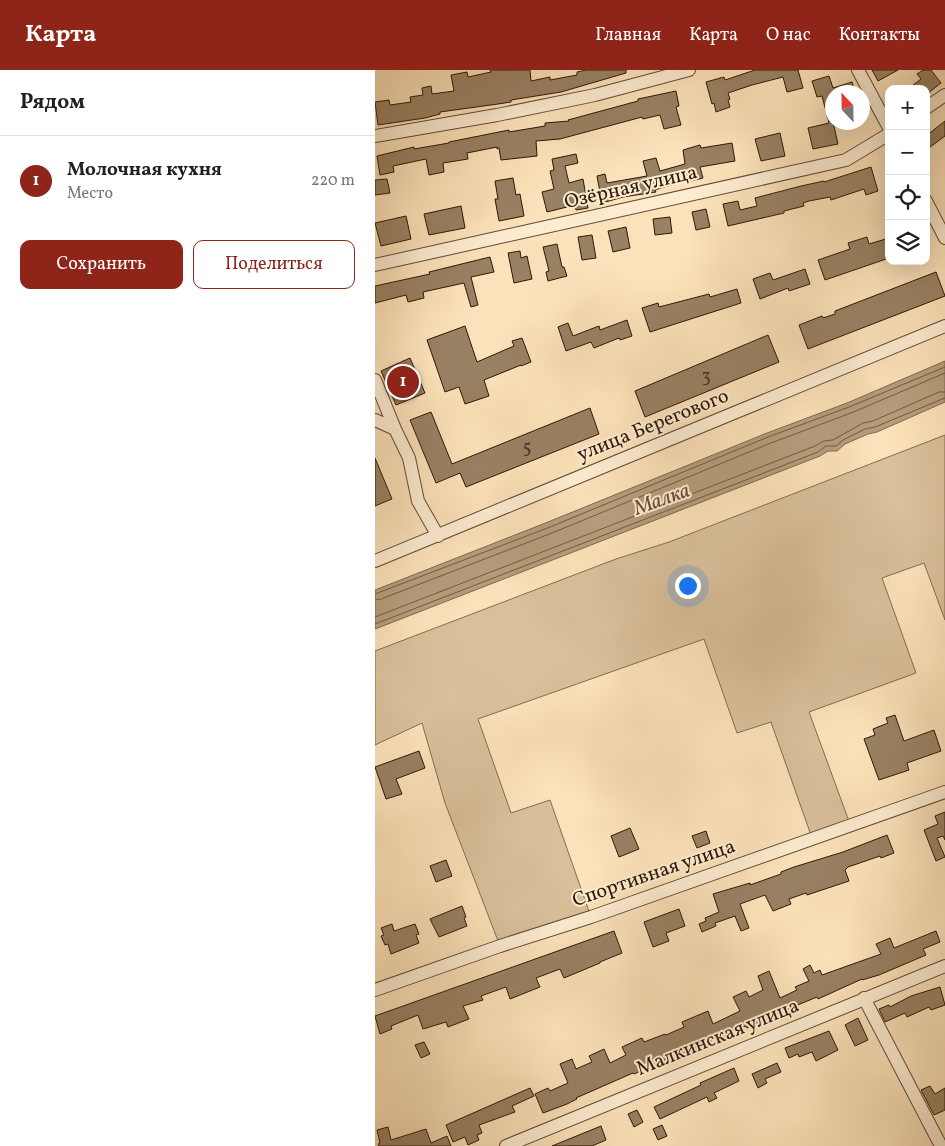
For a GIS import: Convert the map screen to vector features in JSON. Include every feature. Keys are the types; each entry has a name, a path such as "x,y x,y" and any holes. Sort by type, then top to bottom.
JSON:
{"street":[{"path":"375,136 497,115 575,99 689,70"},
{"path":"859,70 885,120"},
{"path":"930,105 945,95"},
{"name":"Озёрная улица","path":"375,264 846,160 885,136"},
{"path":"930,210 945,238"},
{"name":"улица Берегового","path":"375,561 945,326"},
{"path":"375,380 409,458 418,501 438,536"},
{"path":"375,420 395,429"},
{"name":"Спортивная улица","path":"375,990 500,946 591,917 945,792"},
{"name":"Малкинская улица","path":"506,1146 945,966"},
{"path":"864,998 941,1146"}],"shaded area":[{"path":"945,435 945,620 924,563 882,578 916,673 809,712 850,824 812,838 771,722 737,733 704,639 478,719 511,813 550,800 591,917 500,946 445,803 422,723 375,745 375,651 616,559 669,542"}],"water":[{"name":"Малка","path":"945,361 945,402 845,444 837,451 828,451 820,456 375,629 375,590 767,433 847,403"}],"building":[{"path":"490,70 530,70 531,81 550,77 550,80 577,75 577,72 586,70 626,70 626,73 561,92 511,100 511,102 440,112 440,114 425,118 378,125 375,102 389,100 390,105 411,102 410,97 423,95 422,88 431,86 432,94 454,91 451,75 467,72 468,77 491,72"},
{"path":"755,70 798,70 803,88 787,92 783,77 752,85 728,93 730,107 716,112 706,82 724,77 725,80"},
{"path":"872,70 898,70 878,81"},
{"path":"923,70 931,70 941,83 930,92 930,85 913,85 921,79 917,74"},
{"path":"829,76 832,85 825,85 825,108 822,96 817,97 812,81"},
{"path":"676,91 679,106 676,107 681,125 664,129 660,115 643,119 642,117 560,139 536,141 537,156 501,160 499,148 497,149 497,147 467,153 468,159 443,163 444,172 429,175 426,159 393,166 394,172 380,175 377,156 414,147 414,149 449,143 509,130 509,132 545,126 545,123 569,121 638,101 638,99"},
{"path":"945,121 945,136 930,147 930,133"},
{"path":"825,124 825,130 835,130 838,144 813,149 808,128"},
{"path":"780,133 785,156 761,161 755,139"},
{"path":"732,143 735,161 700,167 703,178 691,181 690,179 655,190 656,192 623,197 602,203 597,176 605,174 607,183 647,176 643,161 656,158 660,171 685,164 683,150 700,145 701,148"},
{"path":"576,154 578,163 565,166 569,183 583,179 588,208 576,210 575,205 547,212 542,192 554,189 550,171 554,170 552,159"},
{"path":"871,167 878,191 866,195 864,189 831,200 830,197 809,201 803,203 804,206 784,211 784,213 728,226 723,204 738,201 740,210 757,206 755,198 824,182"},
{"path":"513,178 516,195 520,194 524,216 499,221 495,199 498,199 495,181"},
{"path":"387,179 390,193 375,195 375,180"},
{"path":"461,206 465,228 429,235 424,214"},
{"path":"706,209 710,227 696,230 692,212"},
{"path":"406,216 411,239 381,246 375,223"},
{"path":"670,217 672,233 655,235 653,219"},
{"path":"626,227 630,248 613,252 608,231"},
{"path":"592,235 596,258 582,260 578,237"},
{"path":"867,237 869,244 885,239 885,259 825,280 818,260 850,249 848,243"},
{"path":"557,244 562,267 564,267 567,276 548,281 546,272 549,271 543,247"},
{"path":"520,251 521,258 527,256 532,279 514,283 508,253"},
{"path":"490,257 494,272 471,277 478,305 471,307 464,283 423,292 424,298 408,302 406,295 375,303 375,286 430,274 429,272"},
{"path":"805,269 810,284 789,291 788,288 760,299 753,279 770,273 773,280"},
{"path":"936,272 945,296 808,349 799,325 822,316 823,318 835,314 835,311"},
{"path":"737,289 741,303 650,332 642,308 658,303 659,307 709,294 710,297"},
{"path":"627,320 632,336 620,340 619,338 594,348 591,342 566,351 558,327 568,323 573,336 599,326 600,330"},
{"path":"465,326 477,362 514,346 512,341 522,338 531,362 484,380 489,396 465,404 459,387 445,392 427,340"},
{"path":"768,335 779,362 645,417 635,391"},
{"path":"410,358 425,393 396,405 381,371"},
{"path":"590,408 599,434 466,487 460,473 436,483 410,420 431,412 452,464"},
{"path":"375,458 392,499 375,506"},
{"path":"895,715 904,741 934,730 941,751 907,763 909,770 879,780 864,739 875,735 873,729 888,723 886,718"},
{"path":"419,751 425,768 396,779 402,794 386,799 375,767"},
{"path":"945,812 945,840 943,836 937,838 945,857 936,861 924,830 938,824 935,816"},
{"path":"630,828 639,849 619,857 611,836"},
{"path":"706,831 710,843 697,848 692,836"},
{"path":"887,835 894,853 848,867 845,870 849,881 789,899 791,904 773,911 765,895 740,904 749,928 741,931 735,916 715,923 716,926 702,932 699,924 706,921 705,918 719,912 713,894 750,883 750,885 781,874 781,872 794,867 843,852"},
{"path":"446,860 452,876 436,882 430,866"},
{"path":"462,906 467,926 439,937 430,919"},
{"path":"679,909 685,926 666,933 669,941 653,947 644,922"},
{"path":"392,924 394,931 415,924 419,934 416,935 419,943 391,954 388,944 385,945 381,936 384,935 381,928"},
{"path":"614,931 622,953 600,963 564,978 560,969 536,978 540,987 510,999 506,987 481,996 483,1000 463,1006 469,1019 448,1027 446,1022 423,1029 418,1015 391,1026 392,1029 380,1034 375,1016"},
{"path":"936,931 940,942 923,949 926,955 678,1054 543,1113 535,1094 548,1088 550,1091 568,1083 560,1064 572,1059 576,1069 592,1062 589,1056 604,1049 610,1063 626,1055 622,1047 642,1038 644,1042 666,1035 684,1027 682,1022 708,1011 713,1024 740,1011 733,997 746,991 749,997 763,990 758,976 769,971 780,998 797,990 795,987 809,981 803,969 810,965 814,973 820,970 822,975 881,954 876,944 890,938 894,948"},
{"path":"940,987 945,1005 931,1010 929,1007 907,1017 905,1013 885,1022 879,1009 889,1005 890,1007 911,996"},
{"path":"858,1018 868,1040 855,1046 845,1025"},
{"path":"829,1031 838,1050 816,1061 812,1052 799,1057 798,1054 789,1058 785,1048"},
{"path":"424,1042 430,1054 421,1058 415,1045"},
{"path":"777,1063 781,1072 765,1079 767,1083 758,1088 752,1074"},
{"path":"734,1068 739,1081 714,1093 717,1098 709,1102 707,1097 660,1119 654,1107"},
{"path":"930,1086 935,1094 945,1088 945,1110 934,1115 921,1090"},
{"path":"530,1088 534,1096 512,1106 515,1112 479,1125 482,1133 477,1135 479,1140 468,1145 465,1137 453,1142 446,1125"},
{"path":"637,1110 643,1122 634,1127 628,1114"},
{"path":"662,1125 667,1136 658,1140 653,1129"},
{"path":"601,1126 606,1140 592,1146 552,1146"},
{"path":"388,1127 391,1140 426,1129 431,1143 447,1136 451,1146 379,1146 377,1130"}],"place":[{"name":"Молочная кухня","path":"403,382"}]}
